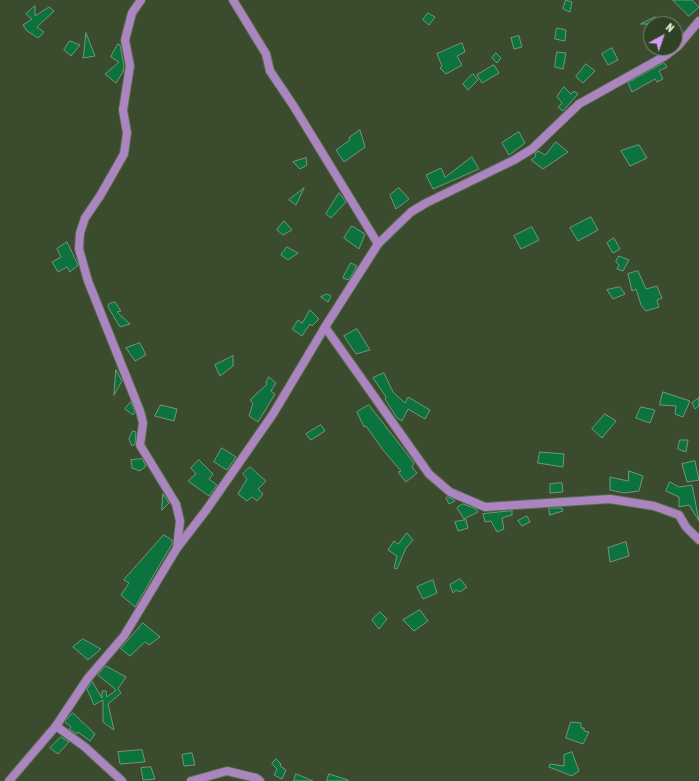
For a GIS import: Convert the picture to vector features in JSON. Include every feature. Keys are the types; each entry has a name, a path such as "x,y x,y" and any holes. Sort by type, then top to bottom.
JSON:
{"street":[{"path":"142,0 132,13 125,40 130,66 123,110 127,133 125,149 100,196 85,218 80,233 79,249 88,282 140,410 143,424 140,445 176,504 180,521 177,548"},
{"path":"233,0 266,54 270,71 293,105 378,244"},
{"path":"9,781 56,726 88,678 124,636 177,548 273,414 325,327 378,244 411,212 426,203 514,160 532,148 579,104 665,56 678,46 699,21"},
{"path":"325,327 429,474 450,492 485,506 610,499 654,506 679,515 686,527 699,540"},
{"path":"56,726 85,747 122,781"},
{"path":"191,781 227,771 256,778 260,781"}],"building":[{"path":"566,0 572,2 570,12 563,9"},
{"path":"673,0 692,0 699,7 689,16"},
{"path":"35,6 35,16 49,7 54,11 37,27 44,32 38,38 27,31 23,25 32,19 26,14"},
{"path":"428,13 435,17 429,25 423,20"},
{"path":"557,28 566,30 565,41 555,39"},
{"path":"86,33 95,56 83,58 84,51"},
{"path":"519,36 522,47 514,49 511,38"},
{"path":"70,41 80,45 71,56 64,50"},
{"path":"462,43 465,52 457,56 462,65 446,74 440,68 442,66 437,54"},
{"path":"118,44 120,45 124,66 123,72 116,83 105,74 119,62 111,57"},
{"path":"612,48 618,60 608,65 602,54"},
{"path":"557,52 566,53 563,69 555,67"},
{"path":"496,53 501,58 497,63 492,58"},
{"path":"664,63 667,67 659,71 663,79 657,82 655,79 632,92 628,83"},
{"path":"586,64 595,71 583,83 576,77"},
{"path":"494,65 499,73 482,83 477,75"},
{"path":"473,74 478,80 468,90 463,84"},
{"path":"564,87 571,94 574,91 578,94 563,111 558,107 562,103 557,97"},
{"path":"360,130 365,147 344,162 336,150 350,140 349,138"},
{"path":"519,132 525,143 509,155 502,143"},
{"path":"556,142 568,152 543,169 531,160 536,156 535,154 538,151 545,155"},
{"path":"639,145 647,158 630,166 621,151"},
{"path":"472,157 479,169 433,189 426,175 441,168 445,177"},
{"path":"306,158 307,165 300,169 293,162"},
{"path":"304,188 296,205 289,200"},
{"path":"399,188 409,199 396,209 390,195"},
{"path":"339,193 346,202 331,218 326,214"},
{"path":"591,217 598,230 578,241 570,228"},
{"path":"284,221 292,230 283,235 277,230"},
{"path":"352,226 365,234 359,249 344,238"},
{"path":"532,227 539,240 521,249 514,236"},
{"path":"614,238 620,249 613,253 607,243"},
{"path":"67,242 78,265 70,272 67,267 58,272 52,262 61,257 57,249"},
{"path":"287,247 298,253 288,260 281,255"},
{"path":"619,256 629,260 623,271 617,269 619,265 616,262"},
{"path":"351,263 357,266 349,280 343,278"},
{"path":"638,271 646,289 657,286 662,298 657,300 659,307 646,311 641,305 636,289 632,291 628,274"},
{"path":"620,287 625,294 613,299 607,290"},
{"path":"327,294 331,296 328,302 321,297"},
{"path":"115,302 121,311 117,312 130,324 120,327 108,307 109,304"},
{"path":"310,310 319,319 312,326 310,324 302,336 292,329 298,320 302,323"},
{"path":"357,329 370,350 356,354 344,336"},
{"path":"140,343 146,355 135,361 126,348"},
{"path":"233,356 233,366 220,376 215,365"},
{"path":"116,370 122,381 114,395"},
{"path":"384,373 393,392 405,403 408,397 430,410 425,419 408,409 402,421 397,418 385,399 386,397 373,378"},
{"path":"269,377 276,383 271,391 275,394 258,422 249,416 253,403 250,400 267,384 266,383"},
{"path":"663,392 690,401 683,417 675,414 676,406 660,405"},
{"path":"699,398 699,406 695,409 692,403"},
{"path":"131,402 135,412 133,415 125,409"},
{"path":"161,405 177,409 174,421 155,416"},
{"path":"369,405 414,463 412,467 417,473 406,482 398,472 401,471 383,450 366,426 364,427 357,412"},
{"path":"641,407 655,410 650,423 636,418"},
{"path":"605,414 616,421 602,438 592,429"},
{"path":"321,425 325,431 311,440 306,434"},
{"path":"133,431 136,432 135,444 132,446 129,439"},
{"path":"680,440 688,440 686,452 678,449"},
{"path":"222,448 236,457 227,470 214,462"},
{"path":"540,452 564,454 563,467 538,463"},
{"path":"142,459 146,466 140,471 132,468 131,460"},
{"path":"199,460 213,474 209,479 217,485 209,496 188,481 196,474 191,468"},
{"path":"695,461 699,480 687,482 682,464"},
{"path":"250,467 266,481 258,489 263,494 257,501 252,497 247,501 238,494 247,479 243,474"},
{"path":"629,471 643,476 639,491 624,493 610,490 610,477 628,481"},
{"path":"670,482 679,487 692,485 699,521 689,505 679,507 679,497 666,491"},
{"path":"562,483 563,492 550,493 550,484"},
{"path":"163,494 169,503 162,510"},
{"path":"448,497 455,501 449,504 446,498"},
{"path":"463,504 476,509 478,512 464,519 457,508"},
{"path":"549,508 562,508 563,511 550,515"},
{"path":"512,511 512,515 502,518 504,529 497,532 491,521 485,522 483,514"},
{"path":"527,516 530,522 522,526 518,521"},
{"path":"466,520 468,528 458,531 455,522"},
{"path":"407,533 413,540 406,548 397,569 394,568 397,556 388,550 394,541 398,544"},
{"path":"164,535 172,540 172,544 135,607 121,595 129,583 124,580"},
{"path":"626,542 629,556 610,562 608,548"},
{"path":"460,579 467,587 460,592 456,590 453,593 450,585"},
{"path":"433,580 437,593 423,599 417,587"},
{"path":"420,610 428,621 414,631 403,620"},
{"path":"380,612 387,619 379,629 372,620"},
{"path":"143,623 160,637 149,645 145,642 130,656 121,649"},
{"path":"83,639 101,649 88,660 73,647"},
{"path":"106,666 126,677 118,689 121,693 108,704 114,730 103,722 103,700 94,705 87,689 92,681 102,698 102,691 106,691 107,697 116,690 98,675"},
{"path":"73,713 95,734 90,741 78,732 77,734 69,729 71,727 65,722"},
{"path":"571,722 581,723 581,728 584,728 584,731 589,732 583,744 566,738"},
{"path":"61,737 69,742 58,754 50,748"},
{"path":"142,750 145,762 120,764 118,752"},
{"path":"572,752 579,771 572,776 549,767 550,764 564,766 564,755"},
{"path":"192,753 195,765 184,766 182,755"},
{"path":"276,759 281,764 280,766 286,770 282,779 274,775 277,769 272,764"},
{"path":"151,767 155,779 143,780 141,768"},
{"path":"296,774 313,781 294,781"},
{"path":"329,774 348,780 348,781 327,781"}]}
